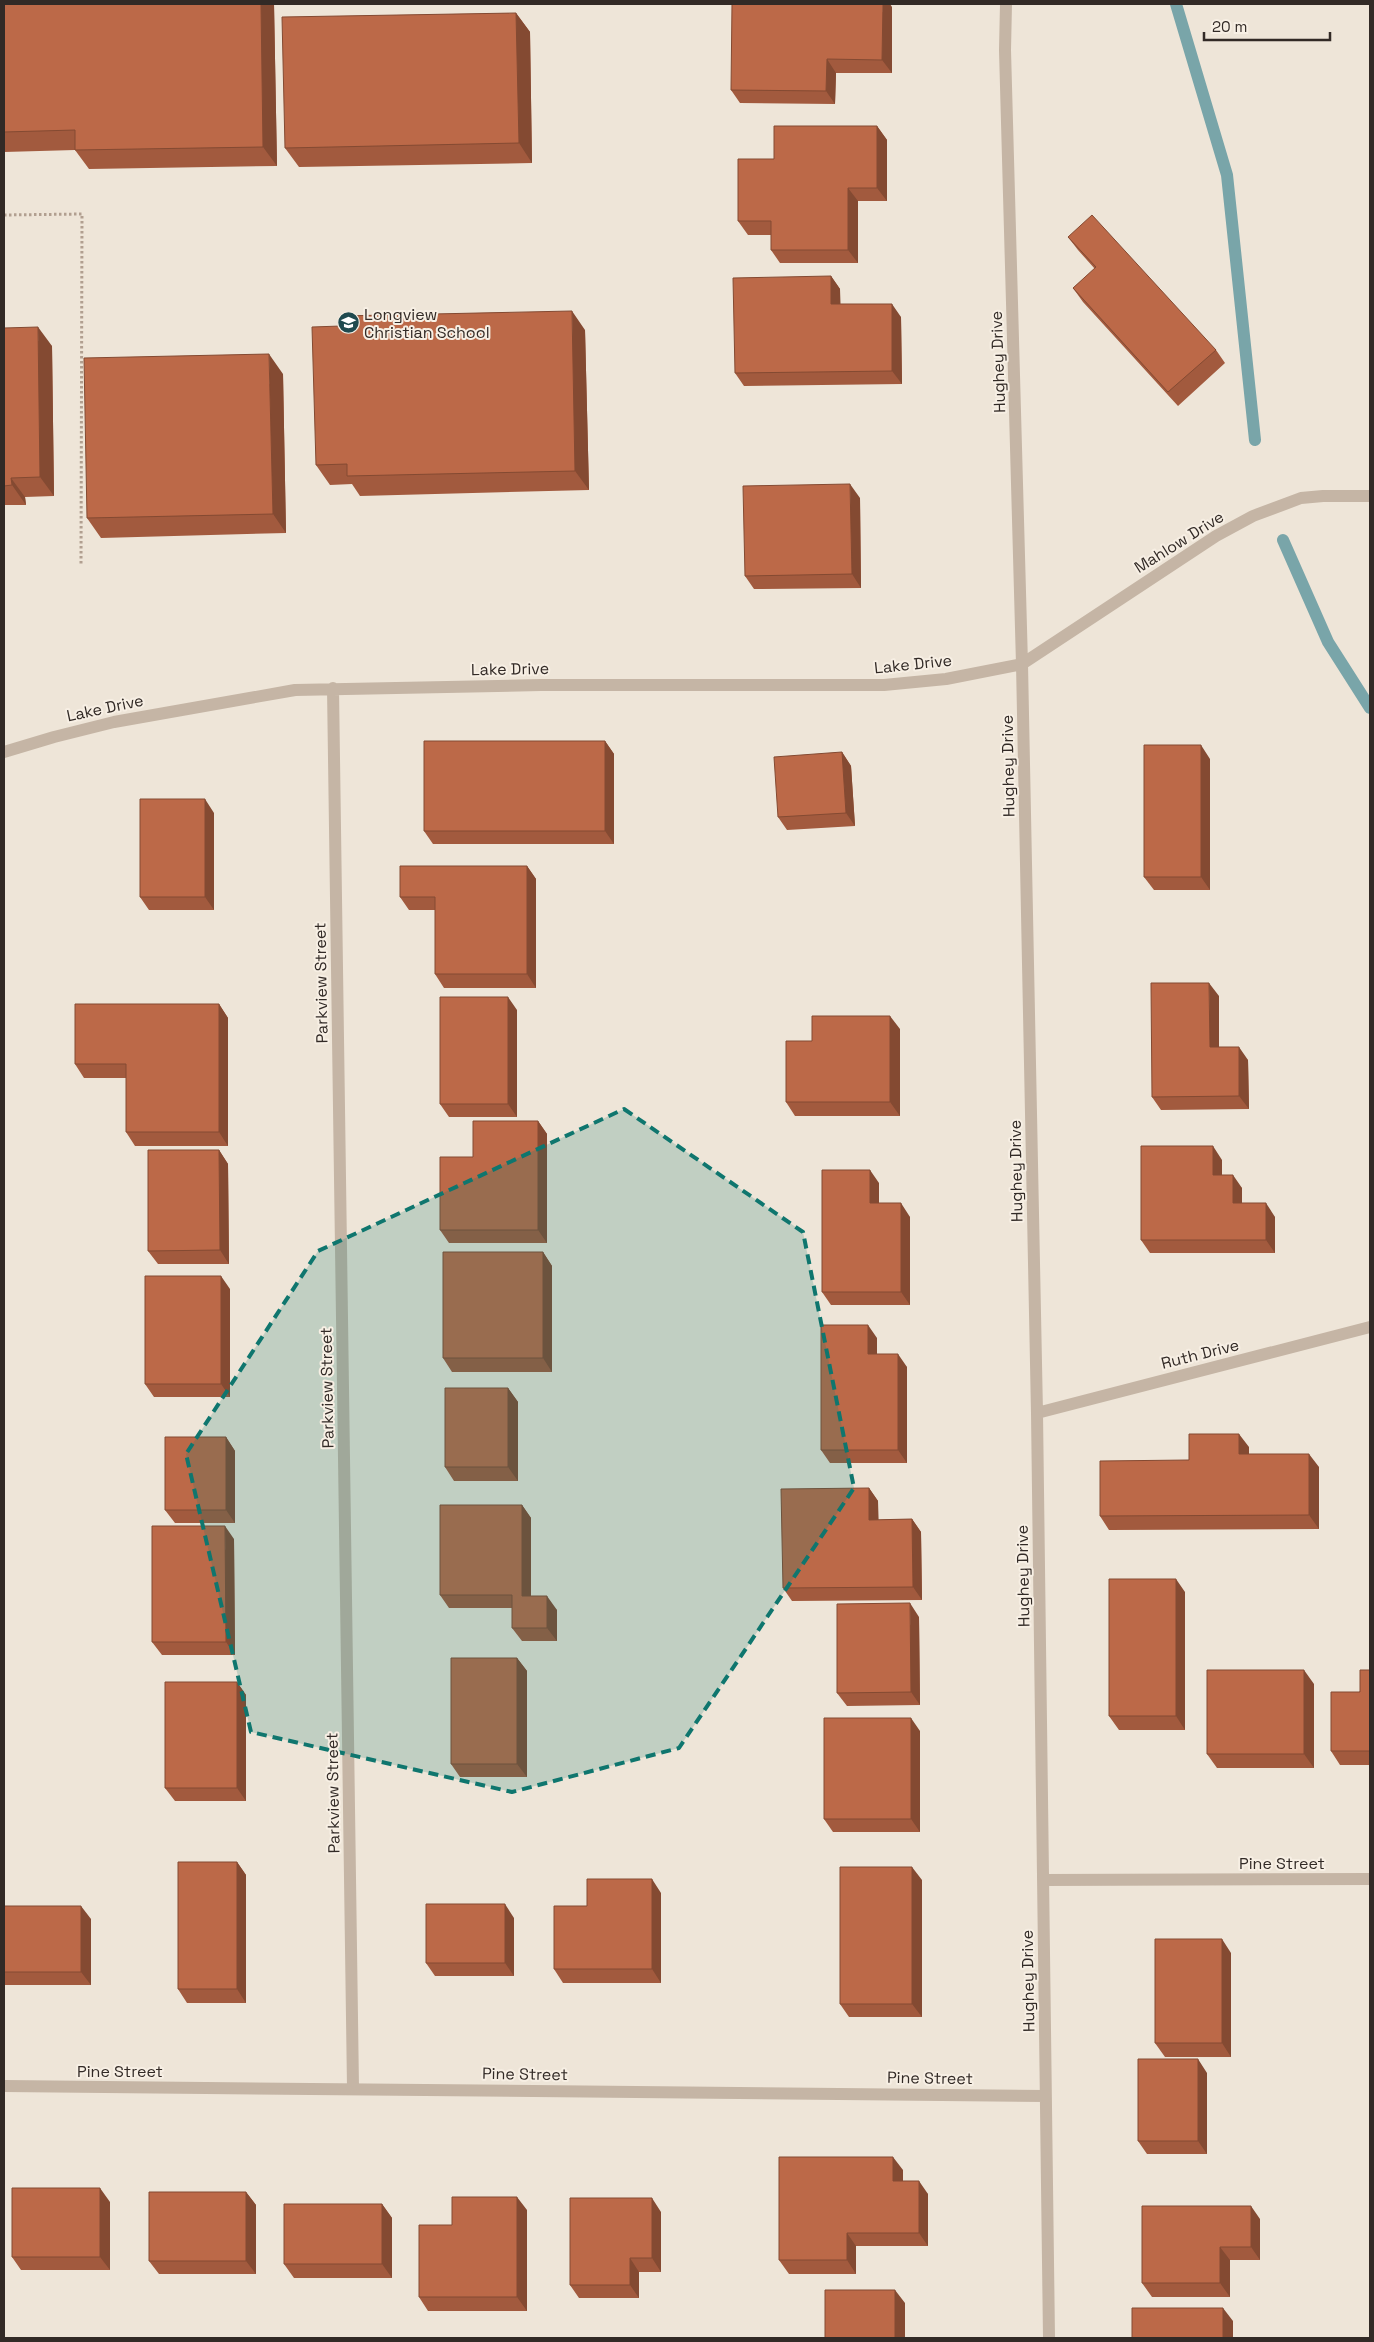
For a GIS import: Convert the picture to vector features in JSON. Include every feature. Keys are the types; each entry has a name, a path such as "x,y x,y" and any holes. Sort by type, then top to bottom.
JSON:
{"street":[{"name":"Hughey Drive","path":"1006,4 1005,50 1022,664 1037,1413 1049,2338"},
{"name":"Mahlow Drive","path":"1022,664 1216,536 1253,516 1301,498 1370,496"},
{"name":"Lake Drive","path":"4,752 54,736 114,722 273,692 333,688 541,685 884,685 946,679 1022,664"},
{"name":"Parkview Street","path":"333,688 353,2088"},
{"name":"Ruth Drive","path":"1037,1413 1370,1327"},
{"name":"Pine Street","path":"1043,1880 1370,1879"},
{"name":"Pine Street","path":"4,2086 1045,2096"}],"path":[{"path":"4,215 82,214 81,564"}],"highlighted area":[{"path":"624,1109 803,1232 854,1488 679,1748 512,1792 251,1732 186,1454 318,1251"}],"building":[{"path":"4,4 261,4 263,147 75,150 75,130 4,132"},
{"path":"732,4 883,4 882,60 827,59 826,91 731,90"},
{"path":"516,13 519,143 285,148 282,17"},
{"path":"774,126 877,126 877,188 848,188 848,250 771,250 771,221 738,221 738,159 774,159"},
{"path":"1092,215 1216,350 1168,392 1073,288 1096,267 1068,237"},
{"path":"831,276 831,304 892,304 892,371 735,373 733,278"},
{"path":"572,311 575,471 347,476 347,464 316,465 312,327 341,326 340,316"},
{"path":"38,327 40,477 11,478 12,485 4,486 4,328"},
{"path":"269,354 273,514 87,518 84,358"},
{"path":"850,484 852,574 745,576 743,486"},
{"path":"424,741 605,741 605,831 424,831"},
{"path":"1144,745 1201,745 1201,877 1144,877"},
{"path":"842,752 846,813 778,817 774,757"},
{"path":"140,799 205,799 205,897 140,897"},
{"path":"400,866 527,866 527,974 435,974 435,897 400,897"},
{"path":"1151,983 1209,983 1210,1047 1239,1047 1239,1096 1152,1097"},
{"path":"440,997 508,997 508,1104 440,1104"},
{"path":"75,1004 219,1004 219,1132 126,1132 126,1064 75,1064"},
{"path":"812,1016 890,1016 890,1102 786,1102 786,1041 812,1041"},
{"path":"473,1121 538,1121 538,1230 440,1230 440,1157 473,1157"},
{"path":"1141,1146 1213,1146 1213,1175 1233,1175 1233,1203 1266,1203 1266,1240 1141,1240"},
{"path":"148,1150 219,1150 220,1250 148,1251"},
{"path":"822,1170 870,1170 870,1203 901,1203 901,1292 822,1292"},
{"path":"443,1252 543,1252 543,1358 443,1358"},
{"path":"145,1276 221,1276 221,1384 145,1384"},
{"path":"821,1325 868,1325 868,1354 898,1354 898,1450 821,1450"},
{"path":"445,1388 508,1388 508,1467 445,1467"},
{"path":"1189,1434 1239,1434 1239,1454 1309,1454 1309,1515 1100,1516 1100,1461 1189,1460"},
{"path":"165,1437 226,1437 226,1510 165,1510"},
{"path":"869,1488 869,1520 912,1519 913,1587 783,1588 781,1489"},
{"path":"440,1505 522,1505 522,1596 547,1596 547,1628 512,1628 512,1595 440,1595"},
{"path":"152,1526 225,1526 226,1642 152,1642"},
{"path":"1109,1579 1176,1579 1176,1716 1109,1716"},
{"path":"910,1603 911,1692 837,1693 837,1604"},
{"path":"451,1658 517,1658 517,1764 451,1764"},
{"path":"1207,1670 1304,1670 1304,1754 1207,1754"},
{"path":"1360,1670 1370,1670 1370,1751 1331,1751 1331,1692 1360,1692"},
{"path":"165,1682 237,1682 237,1788 165,1788"},
{"path":"824,1718 911,1718 911,1819 824,1819"},
{"path":"178,1862 237,1862 237,1989 178,1989"},
{"path":"840,1867 912,1867 912,2004 840,2004"},
{"path":"587,1879 652,1879 652,1969 554,1969 554,1906 587,1906"},
{"path":"426,1904 505,1904 505,1963 426,1963"},
{"path":"4,1906 81,1906 81,1972 4,1972"},
{"path":"1155,1939 1222,1939 1222,2043 1155,2043"},
{"path":"1138,2059 1198,2059 1198,2141 1138,2141"},
{"path":"779,2157 893,2157 893,2181 919,2181 919,2233 847,2233 847,2260 779,2260"},
{"path":"12,2188 100,2188 100,2257 12,2257"},
{"path":"149,2192 246,2192 246,2261 149,2261"},
{"path":"452,2197 517,2197 517,2297 419,2297 419,2225 452,2225"},
{"path":"570,2198 652,2198 652,2258 630,2258 630,2285 570,2285"},
{"path":"284,2204 382,2204 382,2264 284,2264"},
{"path":"1142,2206 1251,2206 1251,2247 1220,2247 1220,2283 1142,2283"},
{"path":"825,2290 895,2290 895,2338 825,2338"},
{"path":"1132,2308 1223,2308 1223,2338 1132,2338"}],"waterway":[{"path":"1176,4 1227,175 1255,440"},
{"path":"1283,540 1328,642 1370,708"}],"place":[{"name":"Longview Christian School","path":"348,323"}]}
